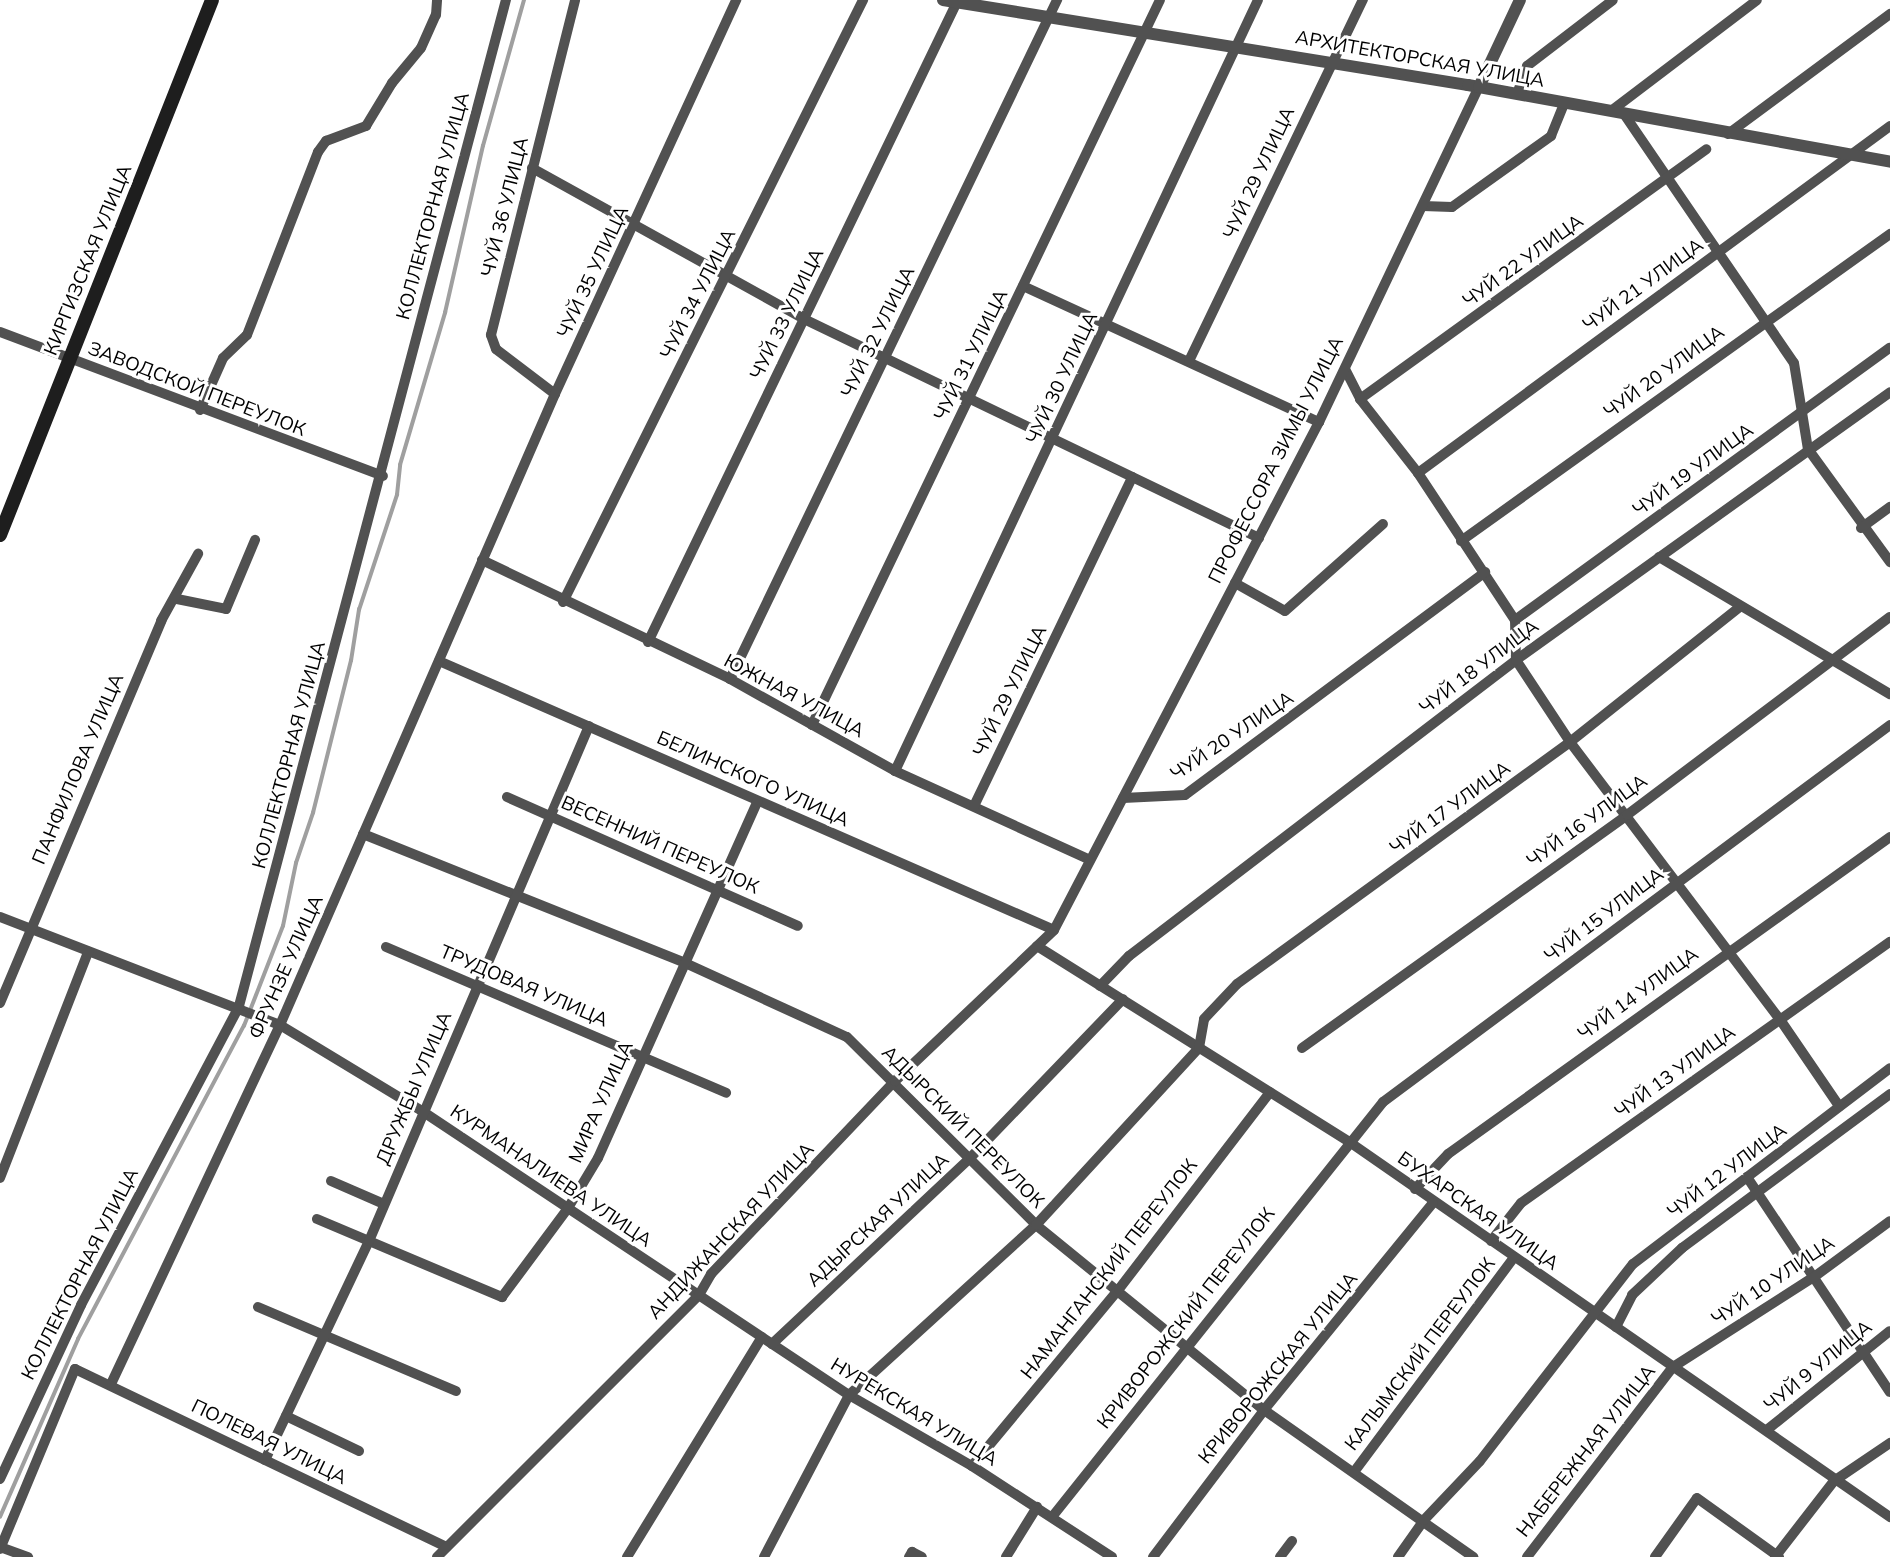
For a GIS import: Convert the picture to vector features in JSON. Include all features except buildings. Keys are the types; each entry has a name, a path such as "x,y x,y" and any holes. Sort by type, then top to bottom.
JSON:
{"main road":[{"name":"КИРГИЗСКАЯ УЛИЦА","path":"0,535 212,0"}],"street":[{"path":"200,410 223,358 247,335 318,152 326,141 366,126 392,83 421,48 436,15 437,0"},
{"name":"КОЛЛЕКТОРНАЯ УЛИЦА","path":"0,1479 82,1305 239,1006 383,476 506,0"},
{"name":"ЧУЙ 36 УЛИЦА","path":"555,394 491,343 575,0"},
{"name":"ЧУЙ 35 УЛИЦА","path":"482,560 555,394 737,0"},
{"name":"ЧУЙ 34 УЛИЦА","path":"563,602 863,0"},
{"name":"ЧУЙ 32 УЛИЦА","path":"730,680 1057,0"},
{"name":"ЧУЙ 31 УЛИЦА","path":"812,725 1160,0"},
{"name":"ЧУЙ 30 УЛИЦА","path":"895,771 1258,0"},
{"name":"ЧУЙ 29 УЛИЦА","path":"1189,361 1363,0"},
{"name":"ПРОФЕССОРА ЗИМЫ УЛИЦА","path":"1054,930 1345,369 1520,0"},
{"path":"1517,94 1527,66 1613,0"},
{"path":"1757,0 1617,113 1794,363 1801,385 1800,415 1808,449 1861,528 1890,562"},
{"name":"АРХИТЕКТОРСКАЯ УЛИЦА","path":"952,1 1479,87 1890,162"},
{"name":"ЧУЙ 33 УЛИЦА","path":"648,642 804,319 952,1"},
{"path":"1728,134 1890,15"},
{"path":"1423,206 1452,207 1551,136 1564,103"},
{"name":"ЧУЙ 21 УЛИЦА","path":"1418,473 1890,126"},
{"name":"ЧУЙ 22 УЛИЦА","path":"1360,399 1503,300 1706,149"},
{"path":"532,168 804,319 1259,538"},
{"name":"ЧУЙ 20 УЛИЦА","path":"1461,541 1890,234"},
{"path":"1023,286 1318,422"},
{"name":"ЗАВОДСКОЙ ПЕРЕУЛОК","path":"0,332 200,410 383,476"},
{"name":"ЧУЙ 19 УЛИЦА","path":"1515,620 1890,348"},
{"path":"1345,369 1360,399 1418,473 1515,620 1516,660 1570,742 1678,882 1725,952 1779,1018 1839,1106"},
{"name":"ЧУЙ 18 УЛИЦА","path":"1100,986 1129,956 1516,660 1890,392"},
{"name":"ЧУЙ 29 УЛИЦА","path":"974,806 1132,477"},
{"path":"1861,528 1890,507"},
{"path":"1235,583 1285,611 1383,524"},
{"path":"177,599 226,609 255,540"},
{"name":"ПАНФИЛОВА УЛИЦА","path":"0,1003 161,621 177,599 198,554"},
{"path":"1659,557 1740,607 1833,657 1890,694"},
{"name":"ЮЖНАЯ УЛИЦА","path":"482,560 563,602 730,680 895,771 1090,860"},
{"name":"ФРУНЗЕ УЛИЦА","path":"111,1384 281,1025 482,560"},
{"name":"ЧУЙ 20 УЛИЦА","path":"1123,798 1185,795 1485,572"},
{"name":"ЧУЙ 17 УЛИЦА","path":"1199,1048 1204,1019 1237,984 1570,742 1740,607"},
{"name":"ЧУЙ 16 УЛИЦА","path":"1302,1048 1627,815 1833,657 1890,617"},
{"name":"БЕЛИНСКОГО УЛИЦА","path":"439,660 1054,930"},
{"name":"ЧУЙ 15 УЛИЦА","path":"1348,1141 1383,1102 1890,725"},
{"name":"ДРУЖБЫ УЛИЦА","path":"265,1460 369,1241 422,1111 589,726"},
{"name":"ВЕСЕННИЙ ПЕРЕУЛОК","path":"507,797 798,926"},
{"name":"МИРА УЛИЦА","path":"317,1219 502,1297 568,1209 598,1158 641,1054 758,801"},
{"name":"АДЫРСКИЙ ПЕРЕУЛОК","path":"363,834 683,962 847,1037 895,1081 1036,1225 1119,1289 1185,1347 1264,1410 1473,1557"},
{"name":"ЧУЙ 14 УЛИЦА","path":"1415,1189 1448,1154 1725,952 1890,837"},
{"name":"КУРМАНАЛИЕВА УЛИЦА","path":"0,917 239,1006 281,1025 422,1111 699,1295"},
{"name":"АНДИЖАНСКАЯ УЛИЦА","path":"437,1557 699,1295 711,1273 895,1081 1054,930"},
{"name":"ЧУЙ 13 УЛИЦА","path":"1491,1241 1521,1203 1890,942"},
{"name":"БУХАРСКАЯ УЛИЦА","path":"1037,946 1348,1141 1433,1203 1768,1429 1834,1481 1890,1517"},
{"name":"ТРУДОВАЯ УЛИЦА","path":"386,947 641,1054 726,1093"},
{"path":"0,1178 88,952"},
{"name":"АДЫРСКАЯ УЛИЦА","path":"772,1344 971,1157 1123,999"},
{"path":"764,1557 849,1395 1036,1225 1199,1048"},
{"name":"ЧУЙ 12 УЛИЦА","path":"1398,1557 1424,1520 1480,1461 1633,1264 1890,1068"},
{"name":"НАМАНГАНСКИЙ ПЕРЕУЛОК","path":"972,1466 1119,1289 1270,1092"},
{"path":"1616,1327 1632,1295 1682,1248 1759,1195 1890,1094"},
{"name":"КРИВОРОЖСКИЙ ПЕРЕУЛОК","path":"1052,1517 1348,1141"},
{"path":"1747,1177 1890,1392"},
{"path":"331,1181 384,1204"},
{"name":"КРИВОРОЖСКАЯ УЛИЦА","path":"1153,1557 1264,1410 1433,1203"},
{"name":"ЧУЙ 10 УЛИЦА","path":"1673,1367 1814,1277 1890,1221"},
{"name":"КАЛЫМСКИЙ ПЕРЕУЛОК","path":"1354,1472 1514,1257"},
{"name":"НУРЕКСКАЯ УЛИЦА","path":"699,1295 849,1395 972,1466 1112,1557"},
{"path":"258,1307 456,1391"},
{"name":"ЧУЙ 9 УЛИЦА","path":"1768,1429 1890,1331"},
{"path":"627,1557 762,1337"},
{"name":"НАБЕРЕЖНАЯ УЛИЦА","path":"1527,1557 1673,1367"},
{"name":"КОЛЛЕКТОРНАЯ УЛИЦА","path":"0,1548 75,1369"},
{"name":"ПОЛЕВАЯ УЛИЦА","path":"75,1369 447,1547"},
{"path":"286,1416 359,1451"},
{"path":"1655,1557 1697,1499 1777,1556 1834,1481 1890,1443"},
{"path":"1006,1557 1037,1507"},
{"path":"1280,1557 1292,1541"},
{"path":"0,1548 28,1557"},
{"path":"909,1557 912,1552 922,1557"}],"waterway":[{"path":"0,1517 78,1339 244,1026 283,926 296,863 313,813 351,661 359,610 397,495 400,465 445,313 483,146 524,0"}]}
